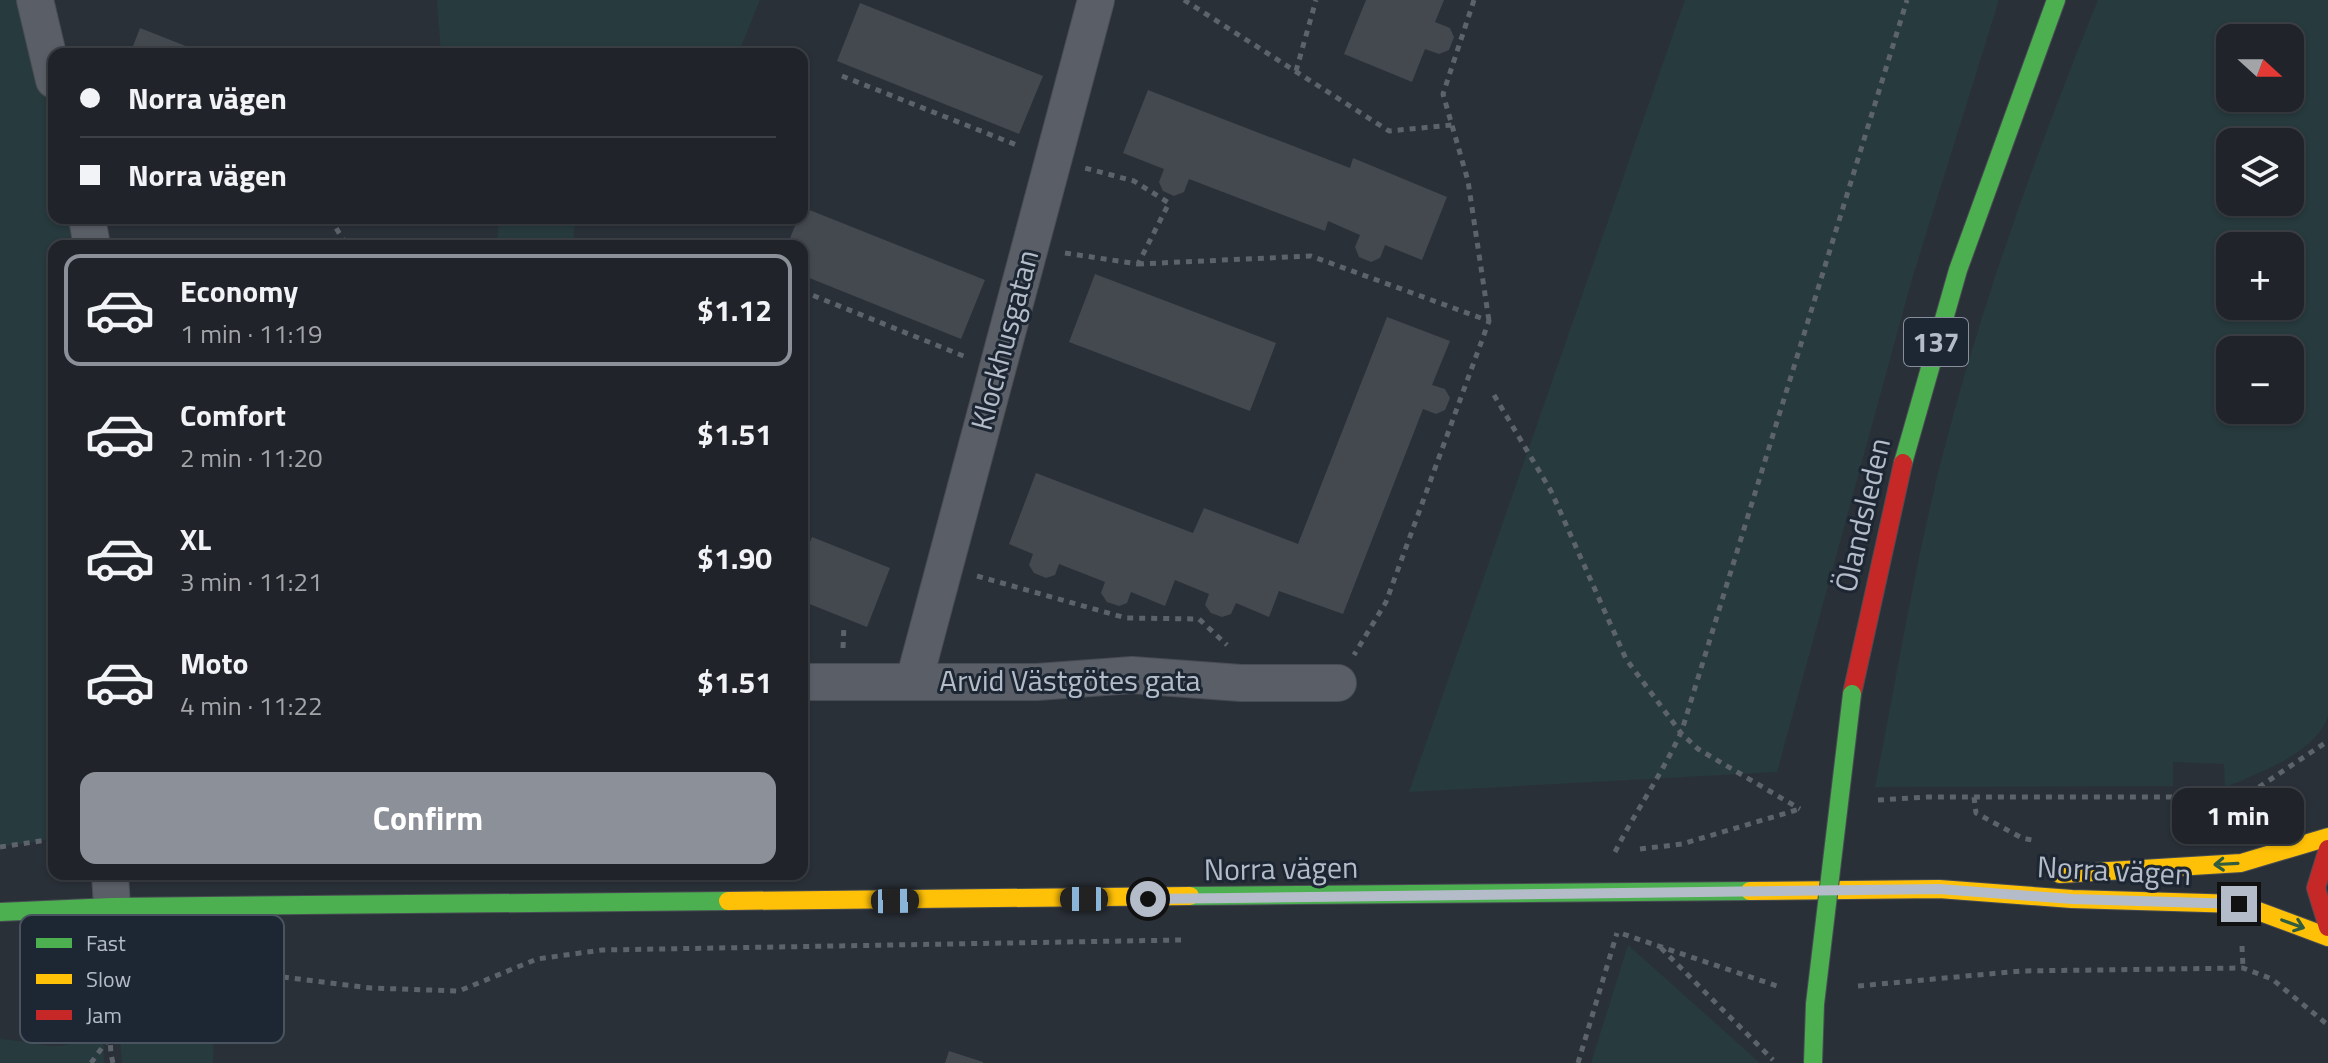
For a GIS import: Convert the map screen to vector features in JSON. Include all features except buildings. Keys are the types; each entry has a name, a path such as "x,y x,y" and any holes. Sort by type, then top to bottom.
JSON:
{"main road":[{"name":"Ölandsleden","path":"1813,1063 1815,1004 1852,694 1893,498 1944,312 1998,151 2056,0"},
{"name":"Norra vägen","path":"1939,889 2034,877 2241,863 2328,837"},
{"path":"2328,849 2316,888 2328,927"},
{"name":"Norra vägen","path":"0,912 111,890 1939,889 2072,899 2239,904 2328,937"}],"street":[{"path":"35,0 48,55"},
{"name":"Klockhusgatan","path":"914,681 1096,0"},
{"name":"Arvid Västgötes gata","path":"808,682 1037,682 1132,675 1269,683 1338,683"}],"path":[{"path":"1184,0 1389,131 1452,125"},
{"path":"1296,71 1316,0"},
{"path":"1338,683 1386,602 1489,321 1468,181 1443,94 1474,0"},
{"path":"1615,853 1633,818 1656,784 1681,733 1907,0"},
{"path":"842,76 1053,160 1134,181 1169,203 1138,264"},
{"path":"1030,247 1138,264 1311,256 1489,321"},
{"path":"808,293 997,369"},
{"path":"1494,395 1551,491 1626,659 1681,733 1698,749 1800,809"},
{"path":"944,566 1126,618 1199,619 1269,683"},
{"path":"1874,800 2244,797 2328,741"},
{"path":"1974,797 1976,813 2022,838 2041,842"},
{"path":"1600,853 1682,844 1800,809 1815,808"},
{"path":"0,847 48,840"},
{"path":"1601,933 1617,933 1728,972 1777,987 1791,987"},
{"path":"1578,1063 1617,933"},
{"path":"284,977 371,988 459,991 537,959 602,950 1189,940"},
{"path":"1658,945 1777,1063"},
{"path":"1848,987 2021,971 2243,968 2272,979 2328,1025"},
{"path":"91,1063 105,1043"},
{"path":"110,1043 113,1063"}],"green space":[{"path":"0,0 35,0 48,55 48,224 88,224 91,240 48,240 48,840 0,847"},
{"path":"437,0 760,0 740,48 441,48"},
{"path":"1685,0 1999,0 1912,279 1777,772 1409,792"},
{"path":"2098,0 2328,0 2328,716 2321,729 2299,751 2225,788 2224,764 2173,762 2173,786 1875,787 1942,458 1980,325 2024,193"},
{"path":"498,224 575,224 573,240 497,240"},
{"path":"1628,945 1760,1063 1591,1063"},
{"path":"0,1039 67,1045 104,1043 104,1063 0,1063"},
{"path":"120,1043 214,1043 213,1063 122,1063"}],"traffic: fast":[{"path":"1903,463 1958,270 2056,0"},
{"path":"1813,1063 1815,1004 1852,694"},
{"path":"1190,896 1750,891"},
{"path":"0,912 112,907 728,901"}],"traffic: slow":[{"path":"2060,874 2241,863 2328,837"},
{"path":"1750,891 1939,889 2072,899 2239,904 2328,937"},
{"path":"728,901 1190,896"}],"traffic: jam":[{"path":"1852,694 1903,463"},
{"path":"2328,849 2316,888 2328,927"}],"route":[{"path":"1148,899 1939,889 2072,899 2239,904"}]}
